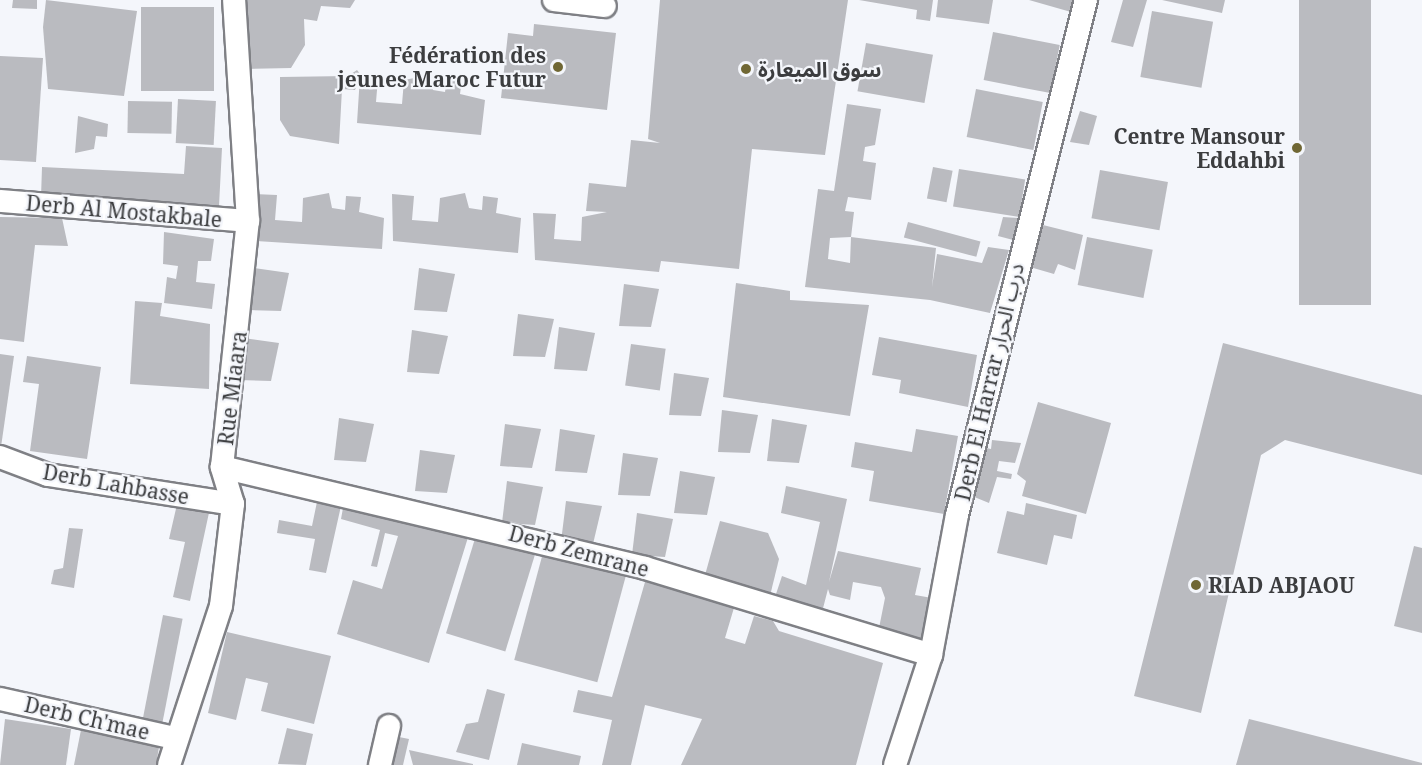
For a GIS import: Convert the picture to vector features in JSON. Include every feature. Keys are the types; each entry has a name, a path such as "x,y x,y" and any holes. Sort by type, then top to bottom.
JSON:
{"lane":[{"name":"Rue Miaara","path":"170,765 174,738 221,606 234,504 222,467 248,221 234,0"},
{"path":"554,0 605,6"},
{"name":"Derb El Harrar درب الحرار","path":"895,765 931,654 957,515 1086,0"},
{"name":"Derb Al Mostakbale","path":"0,201 248,221"},
{"name":"Derb Lahbasse","path":"0,458 48,475 234,504"},
{"name":"Derb Zemrane","path":"222,467 645,568 931,654"},
{"name":"Derb Ch'mae","path":"0,699 174,738"},
{"path":"380,765 389,726"}],"building":[{"path":"13,0 37,0 37,9 12,8"},
{"path":"46,0 137,11 124,96 48,89 43,27"},
{"path":"244,0 355,0 350,8 321,6 317,21 304,19 305,45 291,68 243,69"},
{"path":"660,0 848,0 825,155 752,149 739,269 661,261 659,272 535,260 533,213 556,214 554,239 581,241 582,217 607,212 586,211 589,183 626,187 631,140 660,143 648,139"},
{"path":"859,0 933,0 930,21 916,19 917,10"},
{"path":"938,0 993,0 989,24 936,17"},
{"path":"1029,0 1075,0 1071,12"},
{"path":"1123,0 1147,0 1133,47 1111,42"},
{"path":"1162,0 1225,0 1222,13"},
{"path":"1299,0 1371,0 1371,305 1299,305"},
{"path":"141,7 214,7 214,91 141,91"},
{"path":"1152,11 1213,22 1201,88 1140,77"},
{"name":"Fédération des jeunes Maroc Futur","path":"534,24 616,33 607,110 501,98 508,33 533,36"},
{"path":"993,32 1060,45 1050,93 984,80"},
{"path":"866,43 933,55 924,103 857,91"},
{"path":"0,56 43,58 36,162 0,160"},
{"path":"357,70 361,75 355,90 342,89 339,144 290,136 280,120 280,77 348,76"},
{"path":"430,75 433,90 445,92 447,78 462,79 460,94 485,100 481,135 357,123 360,76 378,78 376,102 402,104 404,80"},
{"path":"976,89 1043,102 1033,150 967,137"},
{"path":"178,99 216,101 214,145 176,143"},
{"path":"128,101 172,102 171,134 127,133"},
{"path":"847,104 881,109 875,145 865,147 863,161 876,163 871,200 848,197 845,211 854,212 851,237 936,248 932,287 937,254 982,263 988,247 1009,250 990,313 930,300 805,287 818,189 834,191","holes":["851,237 850,263 828,259 830,238"]},
{"path":"1080,111 1097,116 1089,145 1070,142"},
{"path":"78,116 108,124 107,137 96,136 94,149 75,153"},
{"path":"186,146 222,148 219,206 41,197 42,167 184,174"},
{"path":"933,167 953,171 947,202 927,198"},
{"path":"959,169 1025,179 1019,217 953,207"},
{"path":"1100,170 1168,182 1159,230 1091,218"},
{"path":"329,193 332,208 345,210 346,196 361,197 359,212 384,218 382,249 256,241 254,194 277,195 275,220 302,222 303,198"},
{"path":"465,193 469,208 482,210 483,196 498,198 496,213 521,218 518,253 393,241 392,194 414,196 412,220 438,222 440,198"},
{"path":"0,217 62,218 68,246 35,245 24,342 0,339"},
{"path":"1003,217 1019,218 1017,241 998,236"},
{"path":"908,222 980,241 976,257 904,237"},
{"path":"1035,223 1083,235 1075,270 1058,264 1054,274 1023,265"},
{"path":"164,232 214,239 211,261 198,261 196,282 215,284 212,309 164,303 167,277 176,279 178,266 163,264"},
{"path":"1087,237 1153,250 1143,298 1078,285"},
{"path":"254,268 289,273 281,311 249,310"},
{"path":"419,268 455,274 447,312 414,310"},
{"path":"736,283 790,291 790,300 869,305 850,416 723,397"},
{"path":"624,284 659,289 651,327 619,326"},
{"path":"135,301 162,303 160,316 210,324 209,389 130,384"},
{"path":"518,314 554,319 545,357 513,356"},
{"path":"559,327 595,333 587,371 554,369"},
{"path":"412,330 448,336 439,374 407,372"},
{"path":"879,337 977,355 968,407 899,393 901,380 872,375"},
{"path":"243,338 279,343 271,381 238,380"},
{"name":"RIAD ABJAOU","path":"1223,343 1422,395 1422,475 1285,440 1261,455 1201,713 1134,696"},
{"path":"631,344 666,349 660,390 625,386"},
{"path":"0,354 14,356 1,447 0,447"},
{"path":"27,356 101,367 87,459 30,451 39,384 23,382"},
{"path":"674,373 709,378 701,416 669,415"},
{"path":"1038,402 1111,423 1086,514 1022,496 1026,481 1017,474"},
{"path":"722,410 758,415 750,453 718,452"},
{"path":"339,418 374,424 366,462 334,460"},
{"path":"772,419 807,425 799,463 767,461"},
{"path":"505,424 541,429 532,468 500,466"},
{"path":"560,429 595,435 587,473 555,471"},
{"path":"916,429 958,436 944,514 869,501 874,471 851,467 855,442 912,452"},
{"path":"992,440 1021,443 1015,463 999,461 997,471 1012,474 1011,479 997,477 989,503 967,494 978,446 991,449"},
{"path":"420,450 455,455 447,493 415,491"},
{"path":"623,453 658,458 650,496 618,495"},
{"path":"680,471 715,477 707,515 674,513"},
{"path":"507,481 543,487 535,525 502,523"},
{"path":"786,486 847,499 829,582 838,551 921,568 915,595 932,598 922,647 877,638 885,598 881,587 853,582 850,600 830,595 828,589 821,616 774,600 782,576 806,585 820,522 781,513"},
{"path":"318,497 343,497 326,573 309,570 315,539 277,533 279,520 312,526"},
{"path":"345,497 470,531 429,663 337,634 353,580 382,589 398,536 385,533 377,567 371,566 380,530 341,519"},
{"path":"178,500 210,508 190,601 173,597 185,542 169,539"},
{"path":"566,501 602,506 593,544 561,542"},
{"path":"1026,503 1077,515 1072,539 1054,535 1047,565 997,553 1007,511 1024,515"},
{"path":"637,513 673,519 665,557 632,555"},
{"path":"720,521 768,533 779,559 768,604 702,586"},
{"path":"69,528 83,529 74,588 51,584 54,570 63,568"},
{"path":"477,532 536,550 505,651 446,633"},
{"path":"1414,546 1422,548 1422,633 1394,626"},
{"path":"544,549 627,571 597,682 514,660"},
{"path":"647,575 736,601 725,638 745,644 754,616 773,621 779,631 883,663 856,765 681,765 702,719 645,705 631,765 602,765 612,720 573,712 578,690 612,697"},
{"path":"163,615 183,619 162,725 142,721"},
{"path":"227,632 331,656 314,724 261,711 268,683 246,678 236,720 208,713"},
{"path":"487,689 505,694 489,760 456,752 466,724 478,722"},
{"path":"5,719 71,729 66,765 0,765"},
{"path":"1249,719 1422,763 1422,765 1236,765"},
{"path":"287,728 313,734 306,765 278,764"},
{"path":"81,730 159,747 156,765 74,765"},
{"path":"389,735 409,739 403,765 382,765"},
{"path":"522,743 581,756 579,765 517,765"},
{"path":"409,750 473,764 473,765 413,765"}],"place":[{"name":"Fédération des jeunes Maroc Futur","path":"558,67"},
{"name":"سوق الميعارة","path":"746,69"},
{"name":"Centre Mansour Eddahbi","path":"1297,148"},
{"name":"RIAD ABJAOU","path":"1196,585"}]}
